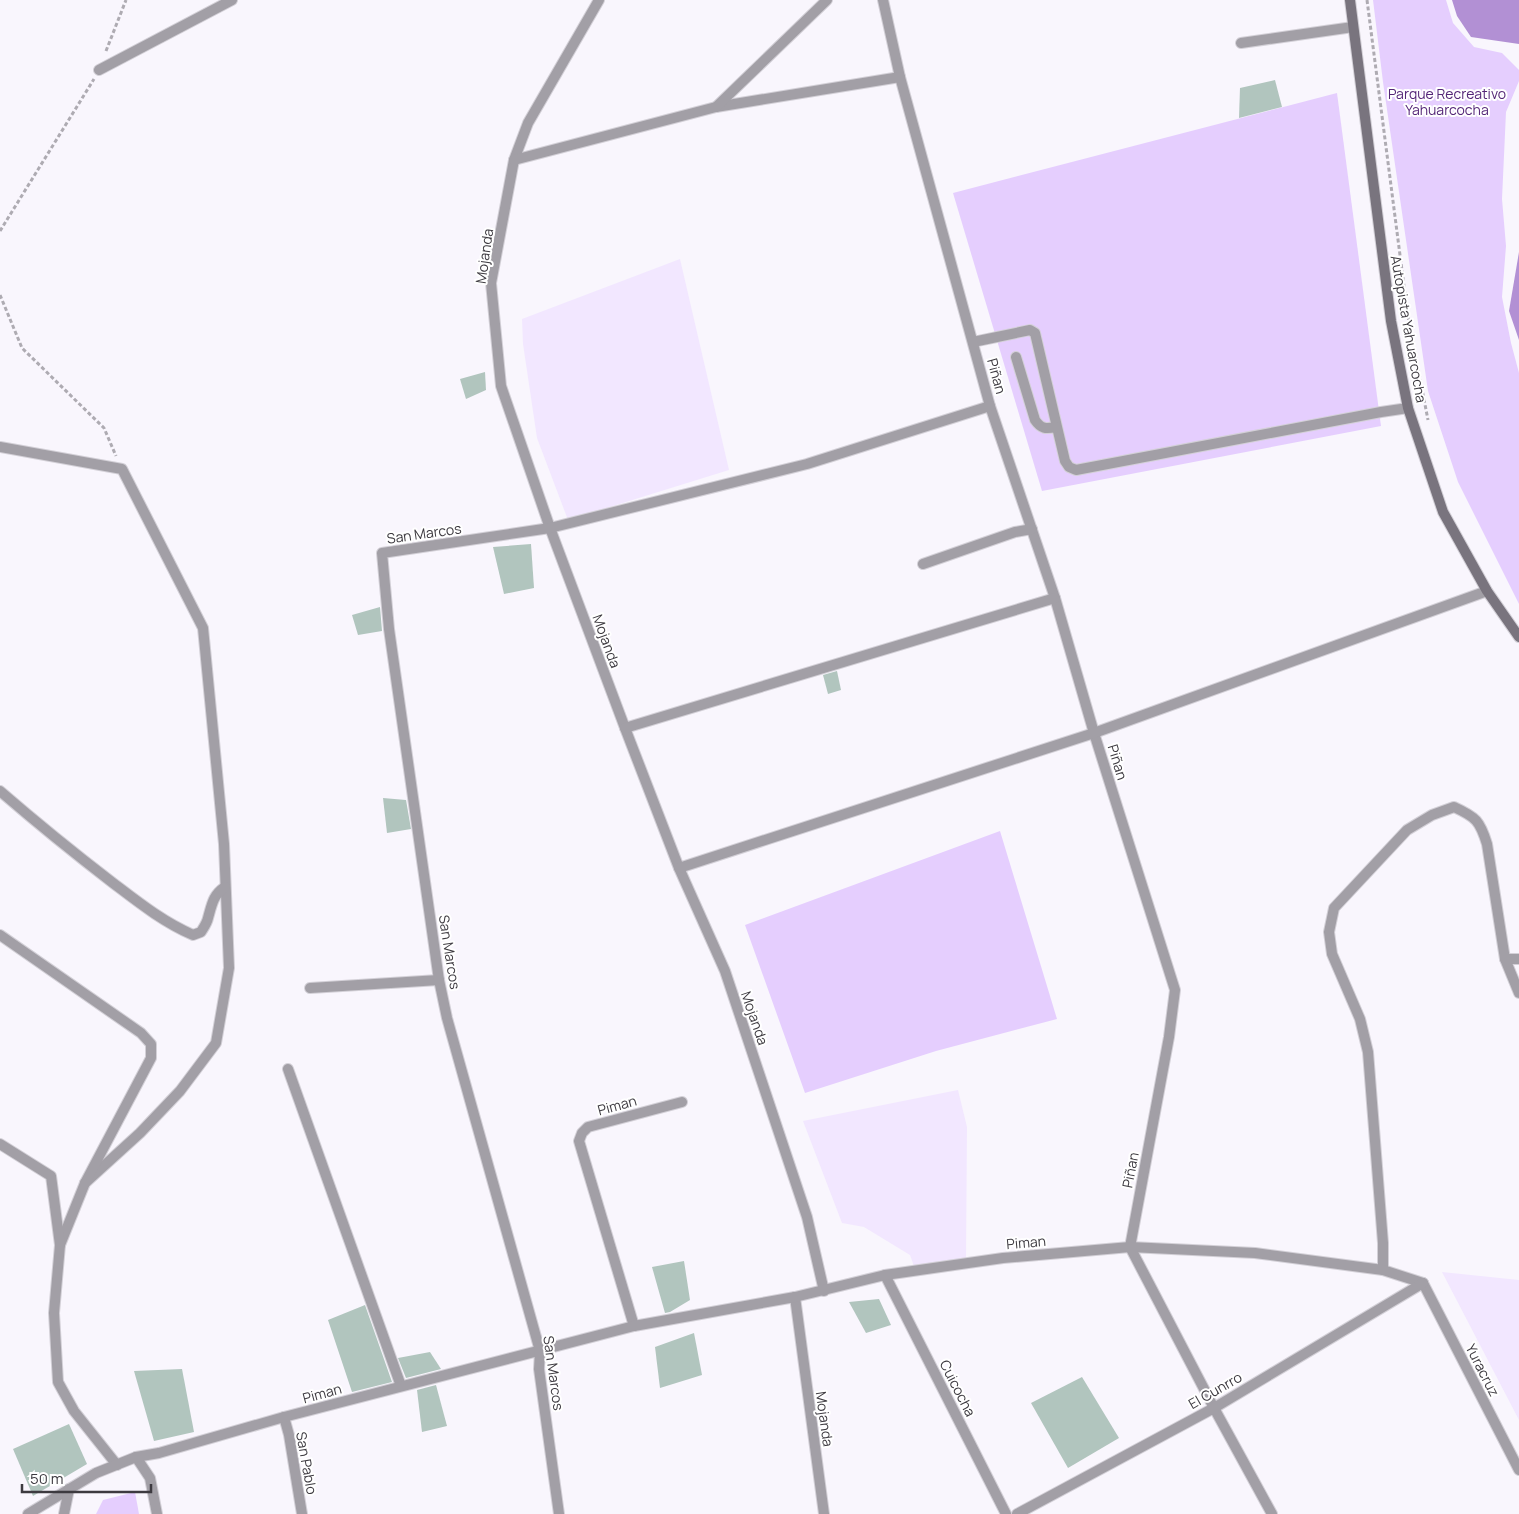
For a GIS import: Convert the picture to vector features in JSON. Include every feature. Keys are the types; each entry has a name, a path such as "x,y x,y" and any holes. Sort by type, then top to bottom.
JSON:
{"street":[{"path":"99,70 232,0"},
{"name":"Mojanda","path":"599,0 528,123 514,160 491,283 501,386 550,528 625,728 680,868 725,971 808,1217 824,1291"},
{"path":"716,107 827,0"},
{"name":"Piñan","path":"883,0 900,77 990,406 1055,598 1094,733 1175,990 1169,1037 1130,1247"},
{"name":"Autopista Yahuarcocha","path":"1350,0 1391,321 1408,408 1443,512 1487,592 1519,637"},
{"path":"1241,43 1353,27"},
{"path":"514,160 716,107 900,77"},
{"path":"973,342 1030,330 1035,333 1065,460 1069,467 1076,470 1408,408"},
{"path":"1016,357 1035,420 1039,426 1045,429 1056,427"},
{"path":"550,528 807,464 990,406"},
{"path":"0,447 122,469 203,628 224,844 229,968 216,1043 180,1091 140,1133 85,1183"},
{"name":"San Marcos","path":"550,528 382,553 388,629 440,980 447,1018 540,1351 538,1369 559,1514"},
{"path":"923,564 1015,532 1032,529"},
{"path":"680,868 1094,733 1487,592"},
{"path":"625,728 1055,598"},
{"path":"0,791 58,840 153,913 193,935 201,932 208,920 214,897 225,887"},
{"path":"1383,1270 1383,1243 1368,1052 1360,1019 1332,954 1329,932 1334,908 1407,830 1432,815 1454,808 1470,815 1481,826 1487,844 1505,959 1519,993"},
{"path":"0,935 141,1033 151,1044 151,1058 85,1183 60,1245"},
{"path":"1505,959 1519,959"},
{"path":"310,988 440,980"},
{"path":"288,1069 401,1386"},
{"name":"Piman","path":"634,1326 579,1141 582,1133 588,1126 682,1102"},
{"path":"0,1144 51,1176 60,1245 54,1313 58,1382 74,1411 117,1465"},
{"path":"1130,1247 1272,1514"},
{"name":"Piman","path":"28,1514 96,1473 136,1458 284,1417 634,1326 795,1297 885,1275 1003,1258 1130,1247 1255,1253 1383,1270 1423,1282"},
{"name":"Cuicocha","path":"885,1275 1006,1514"},
{"name":"El Cunrro","path":"1017,1514 1214,1408 1423,1282"},
{"name":"Yuracruz","path":"1423,1282 1519,1470"},
{"name":"Mojanda","path":"795,1297 824,1514"},
{"name":"San Pablo","path":"284,1417 289,1435 302,1514"},
{"path":"136,1458 150,1478 157,1514"},
{"path":"64,1514 69,1488"}],"path":[{"path":"0,231 99,70 126,0"},
{"path":"1367,0 1408,317 1430,426"},
{"path":"0,295 22,348 104,428 122,469"}],"shaded area":[{"path":"1452,0 1519,0 1519,44 1471,37 1457,16"},
{"path":"1519,252 1519,340 1509,311"},
{"path":"680,259 729,470 568,520 537,438 523,344 522,319"},
{"path":"958,1090 967,1127 966,1260 915,1269 910,1255 864,1227 842,1223 803,1121"},
{"path":"1442,1272 1519,1280 1519,1420"}],"green space":[{"name":"Parque Recreativo Yahuarcocha","path":"1373,0 1446,0 1453,23 1474,47 1502,53 1519,70 1519,81 1506,112 1502,199 1506,246 1502,297 1519,373 1519,604 1458,482 1428,391 1383,82"},
{"path":"1337,93 1381,426 1042,491 953,193"},
{"path":"1000,831 1057,1019 936,1051 805,1093 745,925"},
{"path":"135,1492 139,1514 96,1514 103,1500"}],"building":[{"path":"1275,80 1282,107 1239,118 1240,88"},
{"path":"485,372 486,390 466,399 460,379"},
{"path":"531,544 534,588 504,594 493,547"},
{"path":"380,607 382,631 358,635 352,615"},
{"path":"837,671 841,690 828,694 823,675"},
{"path":"383,798 406,800 411,829 387,833"},
{"path":"684,1261 690,1300 665,1313 652,1267"},
{"path":"879,1299 891,1325 866,1333 849,1302"},
{"path":"365,1305 392,1382 352,1392 328,1320"},
{"path":"694,1333 702,1375 660,1388 655,1347"},
{"path":"430,1352 441,1369 406,1378 398,1358"},
{"path":"182,1369 194,1432 154,1441 134,1371"},
{"path":"1082,1377 1119,1438 1068,1468 1031,1403"},
{"path":"436,1385 447,1426 422,1432 417,1390"},
{"path":"69,1424 87,1464 33,1496 13,1449"}]}
